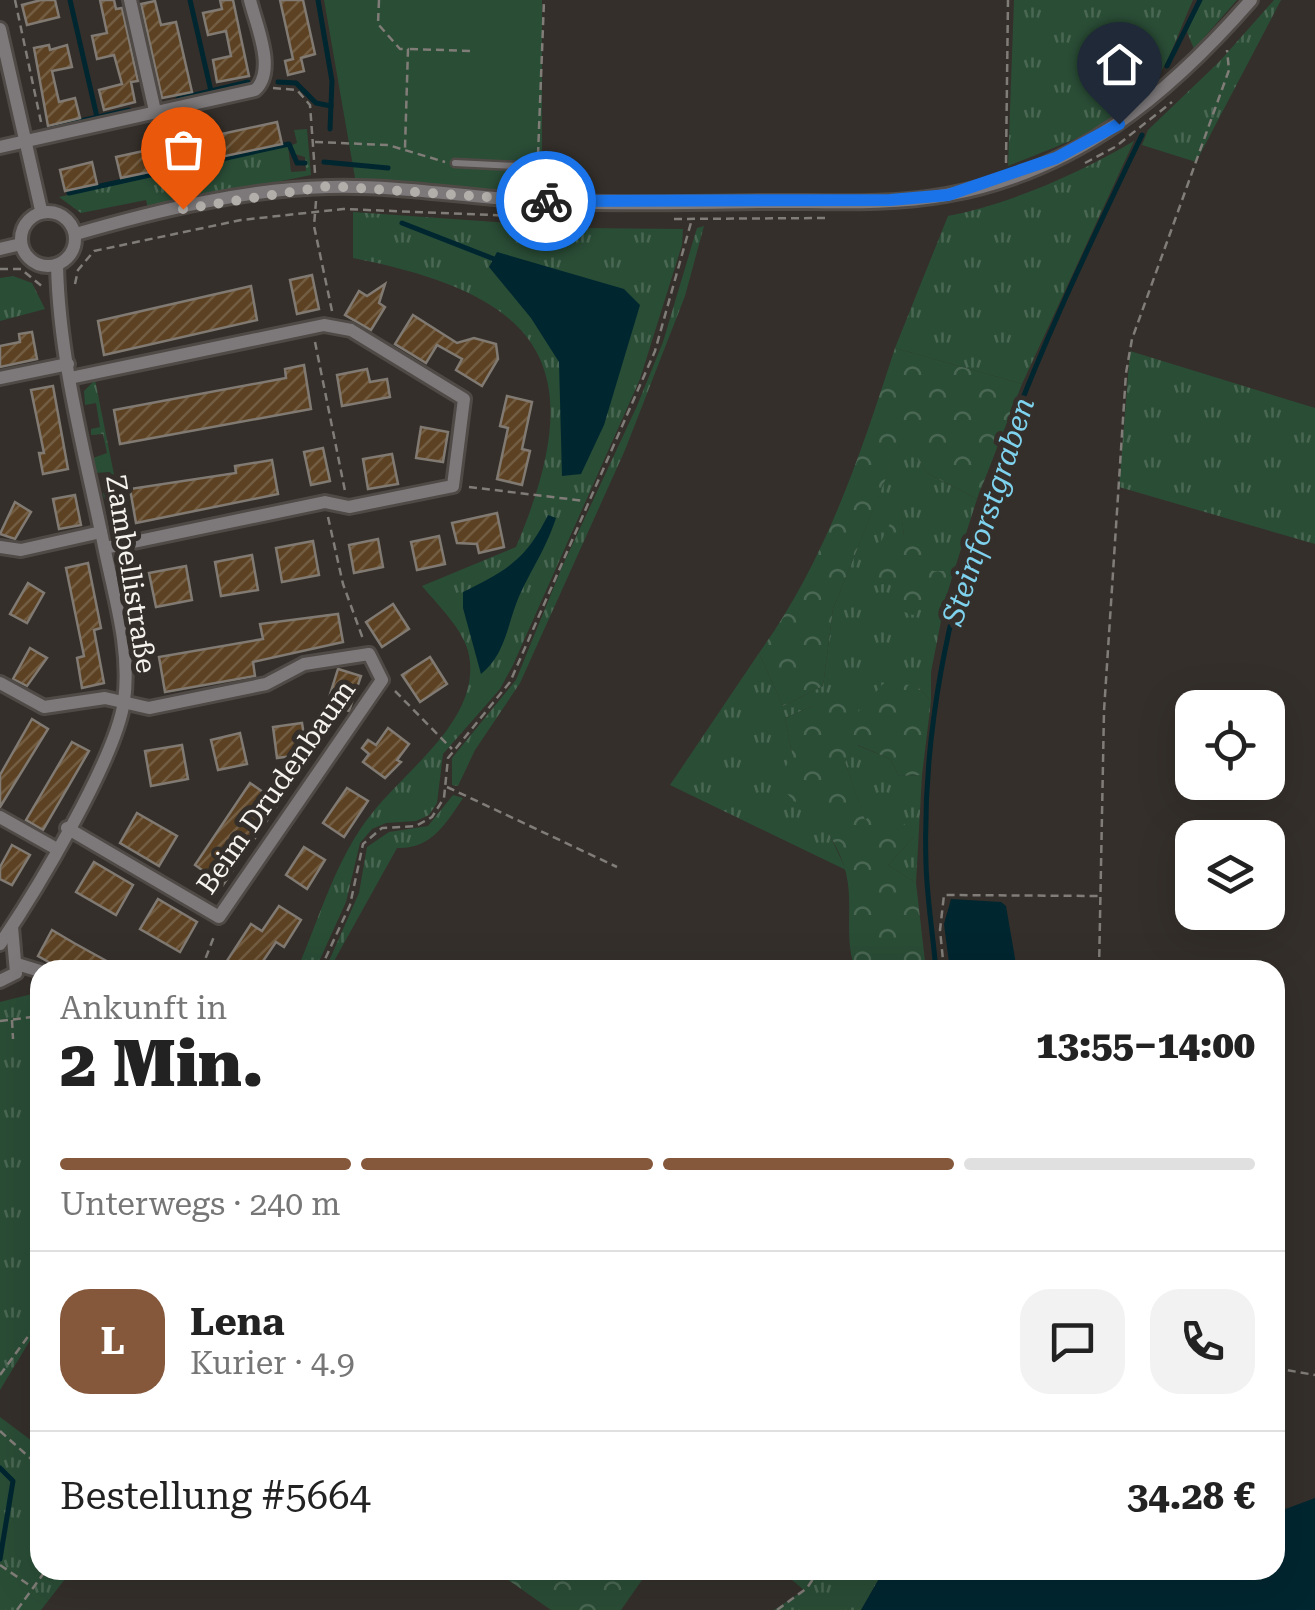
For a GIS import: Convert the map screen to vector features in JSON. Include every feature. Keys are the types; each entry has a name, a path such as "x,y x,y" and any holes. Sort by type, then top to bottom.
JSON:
{"street":[{"path":"130,0 155,111"},
{"path":"0,147 255,90 262,85 265,67 250,0"},
{"path":"76,234 246,196 329,186 540,201 890,200 948,195 1009,176 1096,139 1142,110 1218,38 1251,0"},
{"path":"0,30 41,210"},
{"path":"41,210 62,214 76,234 74,250 57,265 35,263 21,244 24,226 41,210"},
{"path":"0,249 21,244"},
{"name":"Zambellistraße","path":"0,944 100,769 124,703 126,664 69,371 57,265"},
{"path":"0,378 69,371 313,327 335,327 351,330 464,399 453,486 349,507 324,502 104,548"},
{"path":"0,548 21,550 102,532"},
{"name":"Beim Drudenbaum","path":"0,683 44,707 105,698 153,708 266,684 304,664 369,654 382,680 219,917 68,828"},
{"path":"0,817 56,848"},
{"path":"0,981 11,978 17,964 12,927"},
{"path":"17,964 30,969"}],"lane":[{"path":"456,163 538,167 540,201"}],"path":[{"path":"15,0 41,114 41,138"},
{"path":"378,0 378,24 400,48 471,51"},
{"path":"538,167 544,0"},
{"path":"1008,0 1009,176"},
{"path":"1098,960 1104,710 1126,373 1132,339 1228,70 1230,58 1218,38"},
{"path":"405,148 408,48"},
{"path":"262,85 290,88 306,98 314,142 405,148 456,163"},
{"path":"316,211 314,226 335,327"},
{"path":"76,284 78,270 94,251 241,220 316,211 421,212"},
{"path":"324,960 355,891 362,844 382,828 424,823 439,810 445,787 444,768 453,750 510,682 655,351 692,220"},
{"path":"0,268 21,269 46,288"},
{"path":"313,327 349,507"},
{"path":"453,486 588,501"},
{"path":"324,502 343,584 369,654"},
{"path":"382,680 453,750"},
{"path":"445,787 617,867"},
{"path":"943,960 940,930 944,894 1100,896"},
{"path":"205,960 219,917"},
{"path":"0,1021 30,1017"},
{"path":"12,1018 13,1040"},
{"path":"0,1375 30,1334"},
{"path":"1285,1370 1315,1375"},
{"path":"0,1431 30,1458"},
{"path":"2,1566 33,1588"},
{"path":"17,1610 39,1580"},
{"path":"777,1610 812,1580"}],"green space":[{"path":"324,0 542,0 542,194 454,190 355,178"},
{"path":"1014,0 1193,0 1164,66 1140,100 1086,134 1008,166"},
{"path":"1201,0 1237,0 1194,49 1187,32"},
{"path":"1274,0 1281,0 1196,162 1142,145 1148,130 1219,62"},
{"path":"307,129 311,175 148,208 146,200 81,213 59,197 288,145 291,172 306,171 305,157 295,154 292,145 297,143 294,130"},
{"path":"1134,141 1022,384 895,348 948,216 1044,186"},
{"path":"353,212 580,228 683,229 682,245 640,379 513,665 500,689 443,754 437,803 429,815 416,821 386,823 372,829 360,843 346,902 320,960 301,960 339,868 360,830 439,741 464,700 470,678 466,646 450,618 422,586 516,547 539,483 550,429 548,384 534,347 507,317 468,293 417,273 353,258"},
{"path":"704,226 685,296 625,450 520,683 475,750 458,786 452,785 452,758 516,680 562,567 637,406 663,342 697,228"},
{"path":"13,276 32,283 45,309 0,321 0,278"},
{"path":"895,348 1022,384 977,499 927,473 903,436 833,609 823,686 783,706 759,653 804,581 839,506"},
{"path":"1130,351 1315,408 1315,544 1119,487"},
{"path":"95,380 126,534 109,522 108,518 119,515 115,498 104,499 103,493 114,491 110,472 93,473 90,459 107,453 103,434 91,435 91,429 100,427 96,403 85,405 84,391"},
{"path":"903,435 927,473 977,499 954,571 933,571 904,536 900,506 891,583 945,601 931,672 931,701 916,685 857,714 812,706 785,718 792,753 846,870 670,785 759,653 783,706 823,686 833,609"},
{"path":"900,504 904,536 929,548 933,571 954,571 945,601 930,599 913,615 896,609 890,583 865,587 868,567"},
{"path":"883,684 916,685 931,701 922,775 899,776 890,759 858,745 845,762 865,820 888,802 914,837 888,865 916,883 925,960 852,960 848,885 840,856 815,807 793,801 779,782 792,753 785,718 812,706 831,707 847,691 857,713"},
{"path":"857,745 890,759 899,776 922,775 916,883 888,865 914,837 865,821 845,762"},
{"path":"453,795 463,798 436,834 419,844 397,848 335,960 329,960 359,893 367,847 389,832 428,826"},
{"path":"30,994 30,1340 0,1390 0,1002"},
{"path":"0,1417 30,1440 30,1580 64,1580 41,1610 0,1610"},
{"path":"508,1580 642,1580 621,1610 551,1610"},
{"path":"792,1580 878,1580 861,1610 774,1610 804,1590"}],"water":[{"path":"497,252 624,289 640,305 604,425 581,474 562,476 559,362 531,318 489,267"},
{"path":"548,515 556,518 548,538 517,601 502,646 481,674 463,608 463,592 514,562 532,543"},
{"path":"951,899 1001,902 1006,906 1015,960 949,960 944,924"},
{"path":"1315,1498 1315,1610 861,1610 878,1580 1285,1580 1285,1509"}],"building":[{"path":"55,0 59,17 27,25 22,5"},
{"path":"100,0 114,0 116,9 122,8 138,81 131,82 135,102 104,110 99,90 122,84 114,55 97,59 92,36 107,33"},
{"path":"220,0 233,0 249,76 217,82 213,60 231,56 226,31 208,35 203,13 222,9"},
{"path":"280,0 303,0 315,54 301,58 304,71 288,75 285,61 293,59"},
{"path":"155,1 161,25 176,22 192,92 162,98 141,4"},
{"path":"49,45 50,50 67,45 72,67 52,71 59,102 75,98 80,118 48,126 34,48"},
{"path":"277,122 282,144 121,178 116,157"},
{"path":"92,162 97,184 65,191 60,170"},
{"path":"312,275 319,309 297,314 290,280"},
{"path":"385,284 379,303 385,307 371,330 345,315 359,291 367,296"},
{"path":"251,286 257,320 104,355 98,321"},
{"path":"413,315 457,343 474,338 496,344 498,359 482,386 456,370 462,359 437,345 426,363 395,344"},
{"path":"32,332 37,359 0,367 0,346 20,342 19,334"},
{"path":"304,365 311,409 120,444 114,410 286,378 285,369"},
{"path":"367,369 370,382 387,379 390,397 342,406 337,375"},
{"path":"53,386 68,469 43,474 39,453 44,453 31,390"},
{"path":"507,396 532,402 522,449 530,451 522,485 497,479 508,428 500,426"},
{"path":"421,427 448,432 443,462 416,458"},
{"path":"323,448 330,481 311,485 304,452"},
{"path":"392,454 398,484 368,489 363,459"},
{"path":"272,460 278,494 136,523 130,489 236,473 235,466"},
{"path":"75,495 81,525 59,529 53,499"},
{"path":"15,502 31,512 15,539 0,534"},
{"path":"497,513 504,547 479,553 477,544 457,543 452,523"},
{"path":"439,536 445,564 417,570 411,542"},
{"path":"378,539 383,567 354,573 349,545"},
{"path":"313,541 319,575 282,582 276,548"},
{"path":"252,555 258,590 221,596 215,562"},
{"path":"88,563 101,628 94,630 104,683 82,688 77,658 84,656 66,568"},
{"path":"186,566 192,600 156,607 149,573"},
{"path":"28,583 44,593 27,623 10,614"},
{"path":"393,604 409,629 382,647 366,622"},
{"path":"338,614 343,642 253,662 255,676 165,692 159,657 263,639 260,624"},
{"path":"30,648 47,658 27,686 13,679"},
{"path":"430,657 447,684 420,702 402,675"},
{"path":"338,669 361,676 349,711 327,704"},
{"path":"32,719 48,729 0,807 0,775"},
{"path":"302,723 307,754 277,758 273,727"},
{"path":"388,728 409,744 397,760 401,762 385,778 363,762 369,754 362,748 368,740 376,745"},
{"path":"240,733 247,764 218,770 211,740"},
{"path":"72,742 89,751 43,830 26,820"},
{"path":"182,745 188,779 151,786 145,751"},
{"path":"250,783 279,803 223,885 195,865"},
{"path":"347,788 368,801 344,837 323,823"},
{"path":"137,813 177,836 159,866 120,843"},
{"path":"12,845 30,855 12,885 0,879 0,867"},
{"path":"304,847 325,860 307,889 286,875"},
{"path":"94,862 133,885 116,915 76,892"},
{"path":"158,899 197,922 180,952 140,929"},
{"path":"279,906 301,920 284,947 276,942 264,960 228,960 251,924 262,931"},
{"path":"52,930 105,960 45,960 38,956"}],"waterway":[{"path":"70,0 97,117"},
{"path":"190,0 211,91"},
{"path":"318,0 332,81 330,129"},
{"name":"Steinforstgraben","path":"1167,66 1200,0"},
{"path":"178,99 248,82"},
{"path":"278,82 296,83 316,103 331,106"},
{"path":"49,128 129,110"},
{"name":"Steinforstgraben","path":"935,960 926,864 928,767 941,672 962,579 1023,397 1142,135"},
{"path":"69,193 289,144 297,163 305,163"},
{"path":"324,162 388,168"},
{"path":"402,223 494,259"},
{"path":"0,1468 13,1481 0,1559"}],"way so far":[{"path":"183,209 246,196 329,186 546,201"}],"route":[{"path":"546,201 890,200 948,195 1056,158 1119,124"}]}
